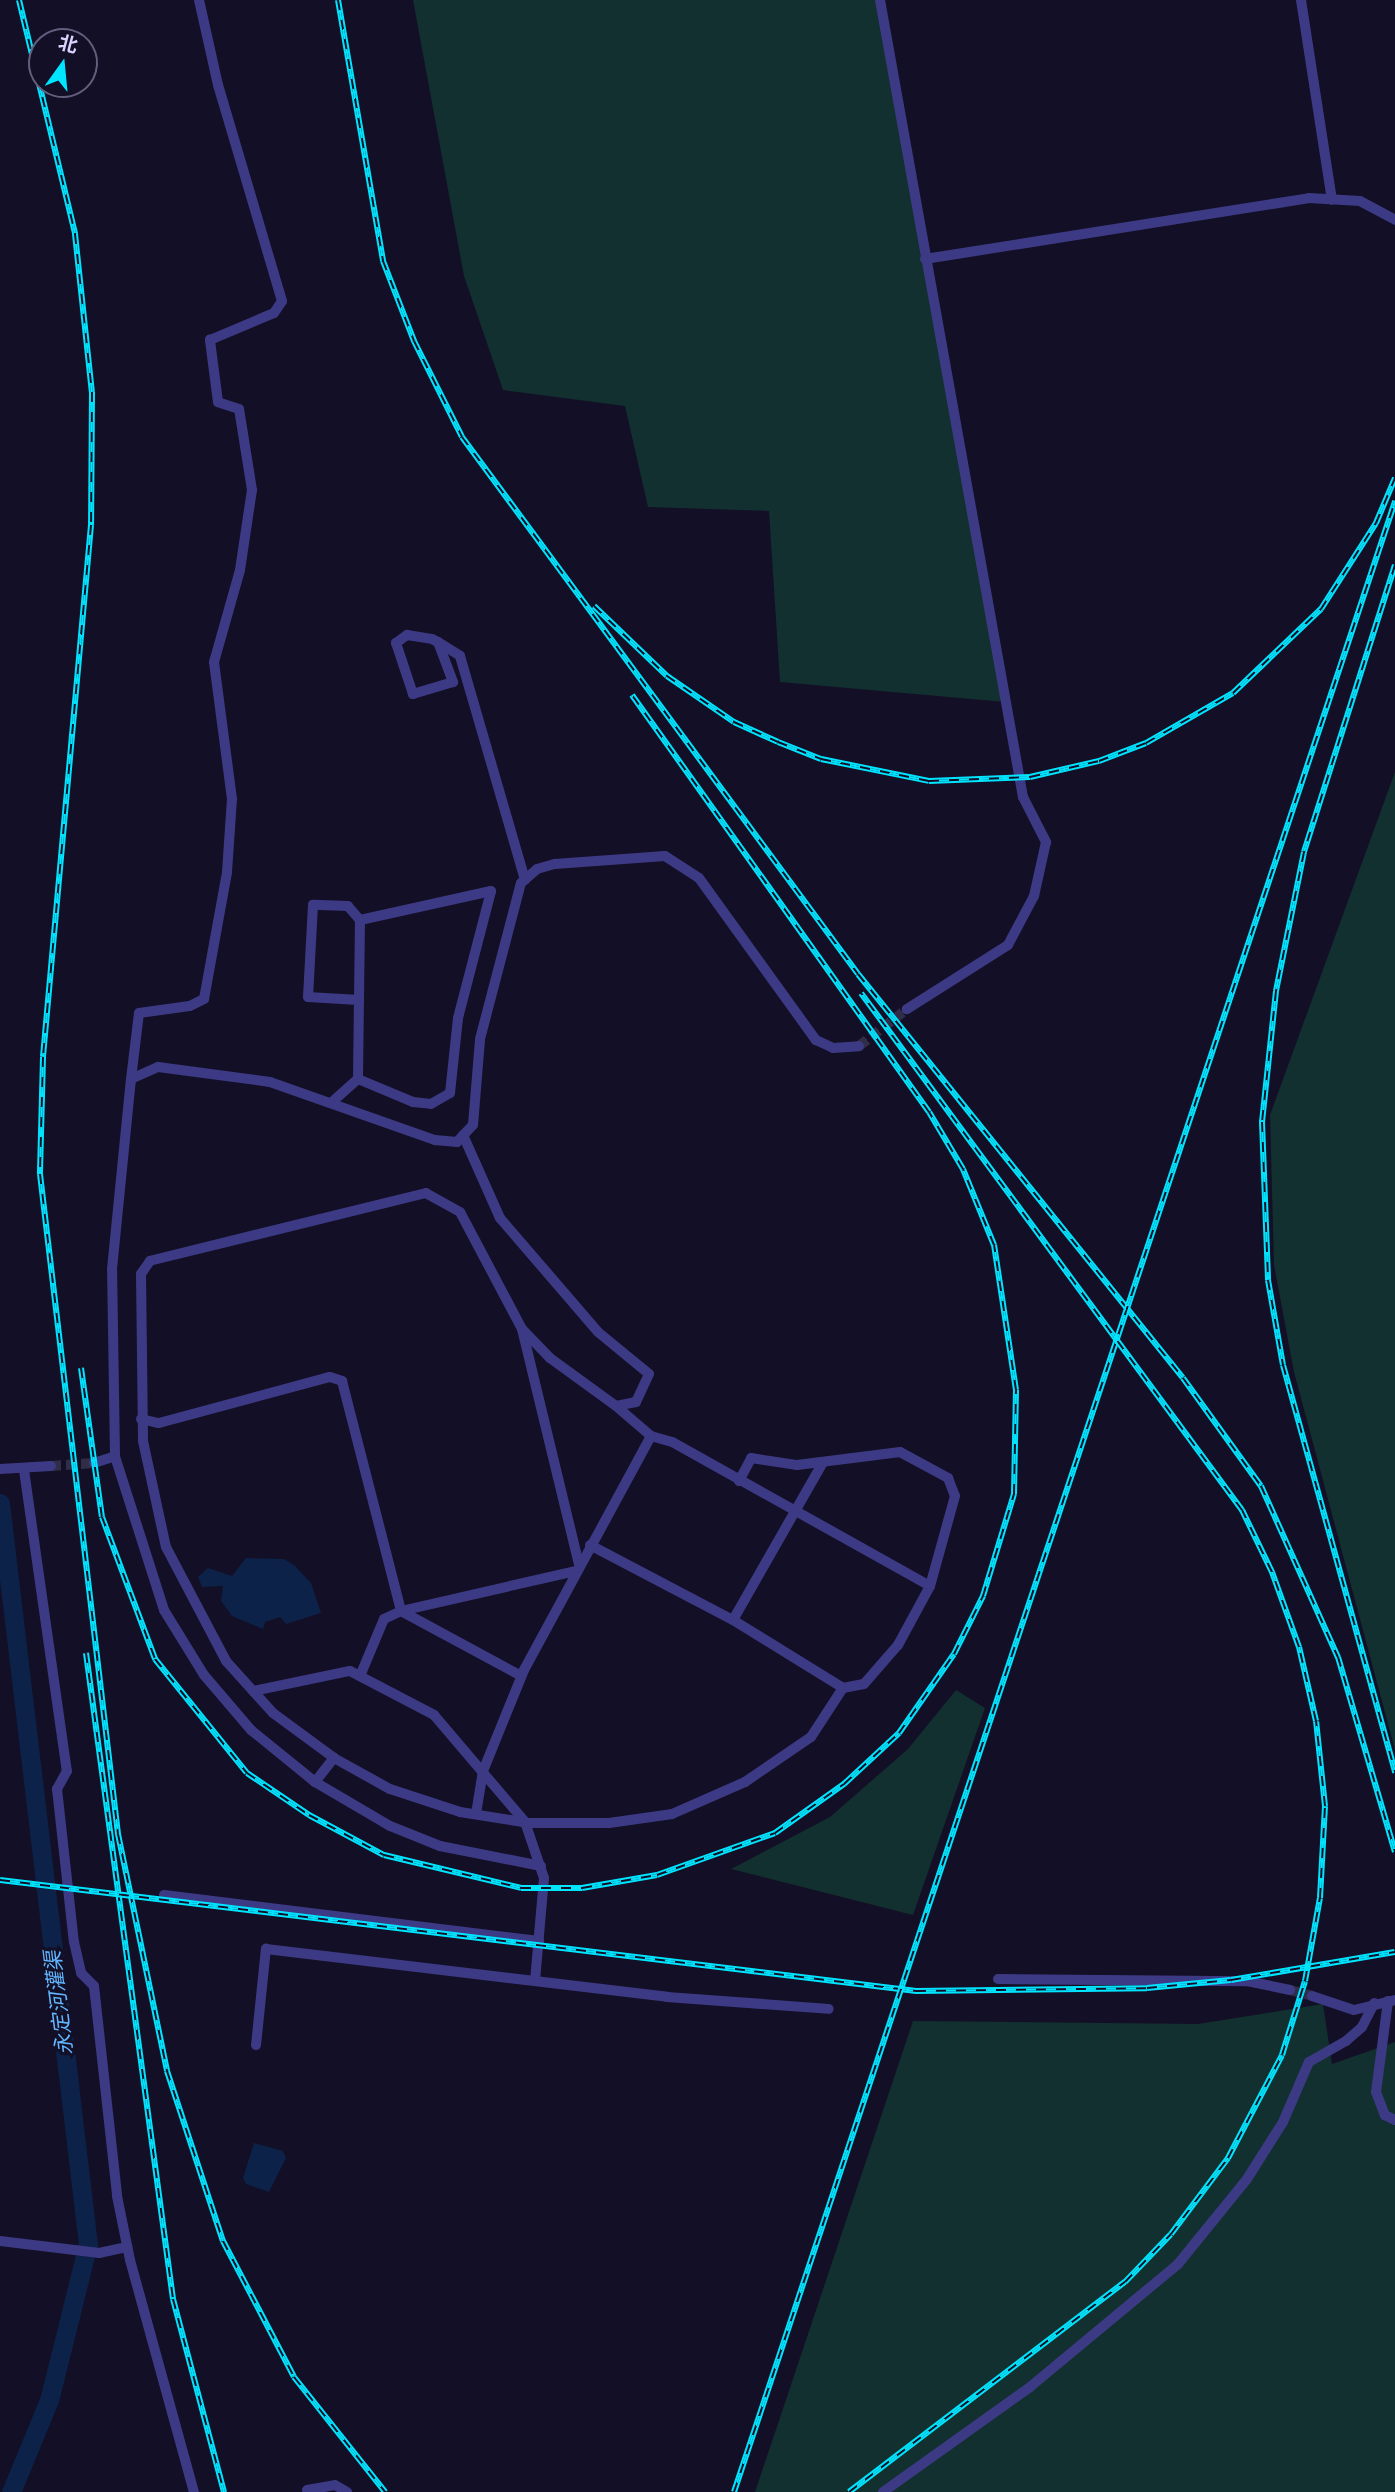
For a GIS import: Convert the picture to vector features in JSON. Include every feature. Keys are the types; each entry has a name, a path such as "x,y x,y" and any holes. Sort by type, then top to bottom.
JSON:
{"street":[{"path":"199,0 218,85 282,301 274,313 210,340 218,402 239,410 252,490 240,570 214,662 232,799 227,872 204,999 190,1006 138,1013 112,1269 115,1456 164,1609 204,1675 251,1730 315,1782 390,1826 440,1846 541,1866"},
{"path":"880,0 1023,797 1046,842 1034,896 1008,945 907,1009"},
{"path":"1301,0 1332,200"},
{"path":"925,259 1309,198 1360,201 1395,220"},
{"path":"131,1079 158,1067 270,1082 435,1140 457,1142 473,1125 480,1039 525,880 460,656 438,642 407,635 396,642 413,694 453,681 438,642"},
{"path":"525,880 555,864 664,856 699,878 816,1040 833,1048 859,1046"},
{"path":"358,1079 413,1102 431,1104 450,1093 458,1018 491,891 360,920"},
{"path":"331,1103 358,1079 359,1000 360,920 348,906 313,905 308,996 359,1000"},
{"path":"464,1135 509,1228 598,1332 649,1374 636,1402 616,1406"},
{"path":"578,1568 522,1329 460,1212 426,1192 150,1261 141,1274 138,1390 141,1419 166,1547 216,1644 253,1691 334,1758 390,1789 476,1814 525,1822 609,1823 672,1814 745,1782 811,1737 843,1688"},
{"path":"522,1329 550,1359 616,1406 650,1436 795,1510 930,1586"},
{"path":"141,1419 159,1423 330,1377 342,1381 401,1611 521,1676"},
{"path":"115,1390 138,1390"},
{"path":"476,1814 483,1771 521,1676 650,1436"},
{"path":"590,1545 733,1620 843,1688 864,1684 898,1645 930,1586 955,1496 948,1479 900,1452 797,1465 751,1458 739,1481"},
{"path":"94,1463 115,1456"},
{"path":"733,1620 823,1462"},
{"path":"0,1469 24,1470 51,1466"},
{"path":"24,1470 67,1771 57,1789 74,1942 81,1973 94,1986 127,2247 194,2492"},
{"path":"360,1676 384,1619 401,1611 578,1568"},
{"path":"253,1691 350,1671 434,1715 525,1822 541,1866 535,1981"},
{"path":"315,1782 334,1758"},
{"path":"164,1895 539,1941"},
{"path":"256,2046 267,1949 535,1981 829,2009"},
{"path":"998,1979 1247,1981 1290,1990"},
{"path":"1312,1996 1354,2010 1391,2001 1376,2092 1385,2115 1395,2120"},
{"path":"883,2492 1030,2387 1178,2263 1247,2179 1283,2122 1309,2063 1354,2034 1374,2003"},
{"path":"0,2241 99,2253 127,2247"},
{"path":"307,2490 335,2485 347,2492"}],"green space":[{"path":"413,0 883,0 1005,702 780,682 769,511 648,507 625,406 503,390 464,276"},
{"path":"1395,772 1395,1750 1294,1372 1274,1265 1270,1115"},
{"path":"956,1690 985,1708 913,1915 731,1869 830,1817 908,1749"},
{"path":"1323,2004 1332,2064 1395,2042 1395,2492 755,2492 913,2021 1198,2024"}],"water":[{"path":"246,1558 284,1559 294,1565 311,1583 321,1613 286,1624 280,1617 265,1622 263,1629 232,1616 221,1601 223,1586 202,1587 198,1577 208,1568 232,1576"},
{"path":"254,2143 283,2151 286,2158 269,2192 246,2184 243,2178"}],"waterway":[{"name":"永定河灌渠","path":"0,1503 88,2244 49,2400 11,2492"}],"tunnel":[{"path":"859,1046 907,1009"},
{"path":"51,1466 94,1463"},
{"path":"1290,1990 1312,1996"}],"railway":[{"path":"19,0 75,234 92,392 91,525 43,1057 40,1174 118,1834 167,2071 223,2241 294,2377 385,2492"},
{"path":"338,0 383,261 414,341 462,437 858,974 1183,1378 1261,1486 1338,1657 1395,1852"},
{"path":"594,606 667,676 734,722 821,759 929,781 1030,777 1099,761 1146,743 1233,693 1321,609 1376,523 1395,478"},
{"path":"734,2492 1395,501"},
{"path":"1395,565 1304,852 1276,991 1262,1122 1268,1280 1283,1365 1395,1773"},
{"path":"81,1368 102,1517 155,1659 247,1773 309,1815 384,1855 521,1888 582,1888 657,1875 775,1833 844,1784 899,1733 954,1654 983,1596 1014,1494 1016,1390 994,1245 963,1169 929,1112 632,695"},
{"path":"849,2492 1125,2282 1171,2234 1228,2158 1282,2055 1305,1981 1320,1898 1325,1806 1316,1721 1299,1647 1272,1572 1242,1510 861,993"},
{"path":"86,1653 173,2299 224,2492"},
{"path":"0,1880 916,1991 1147,1988 1231,1980 1395,1952"}]}
